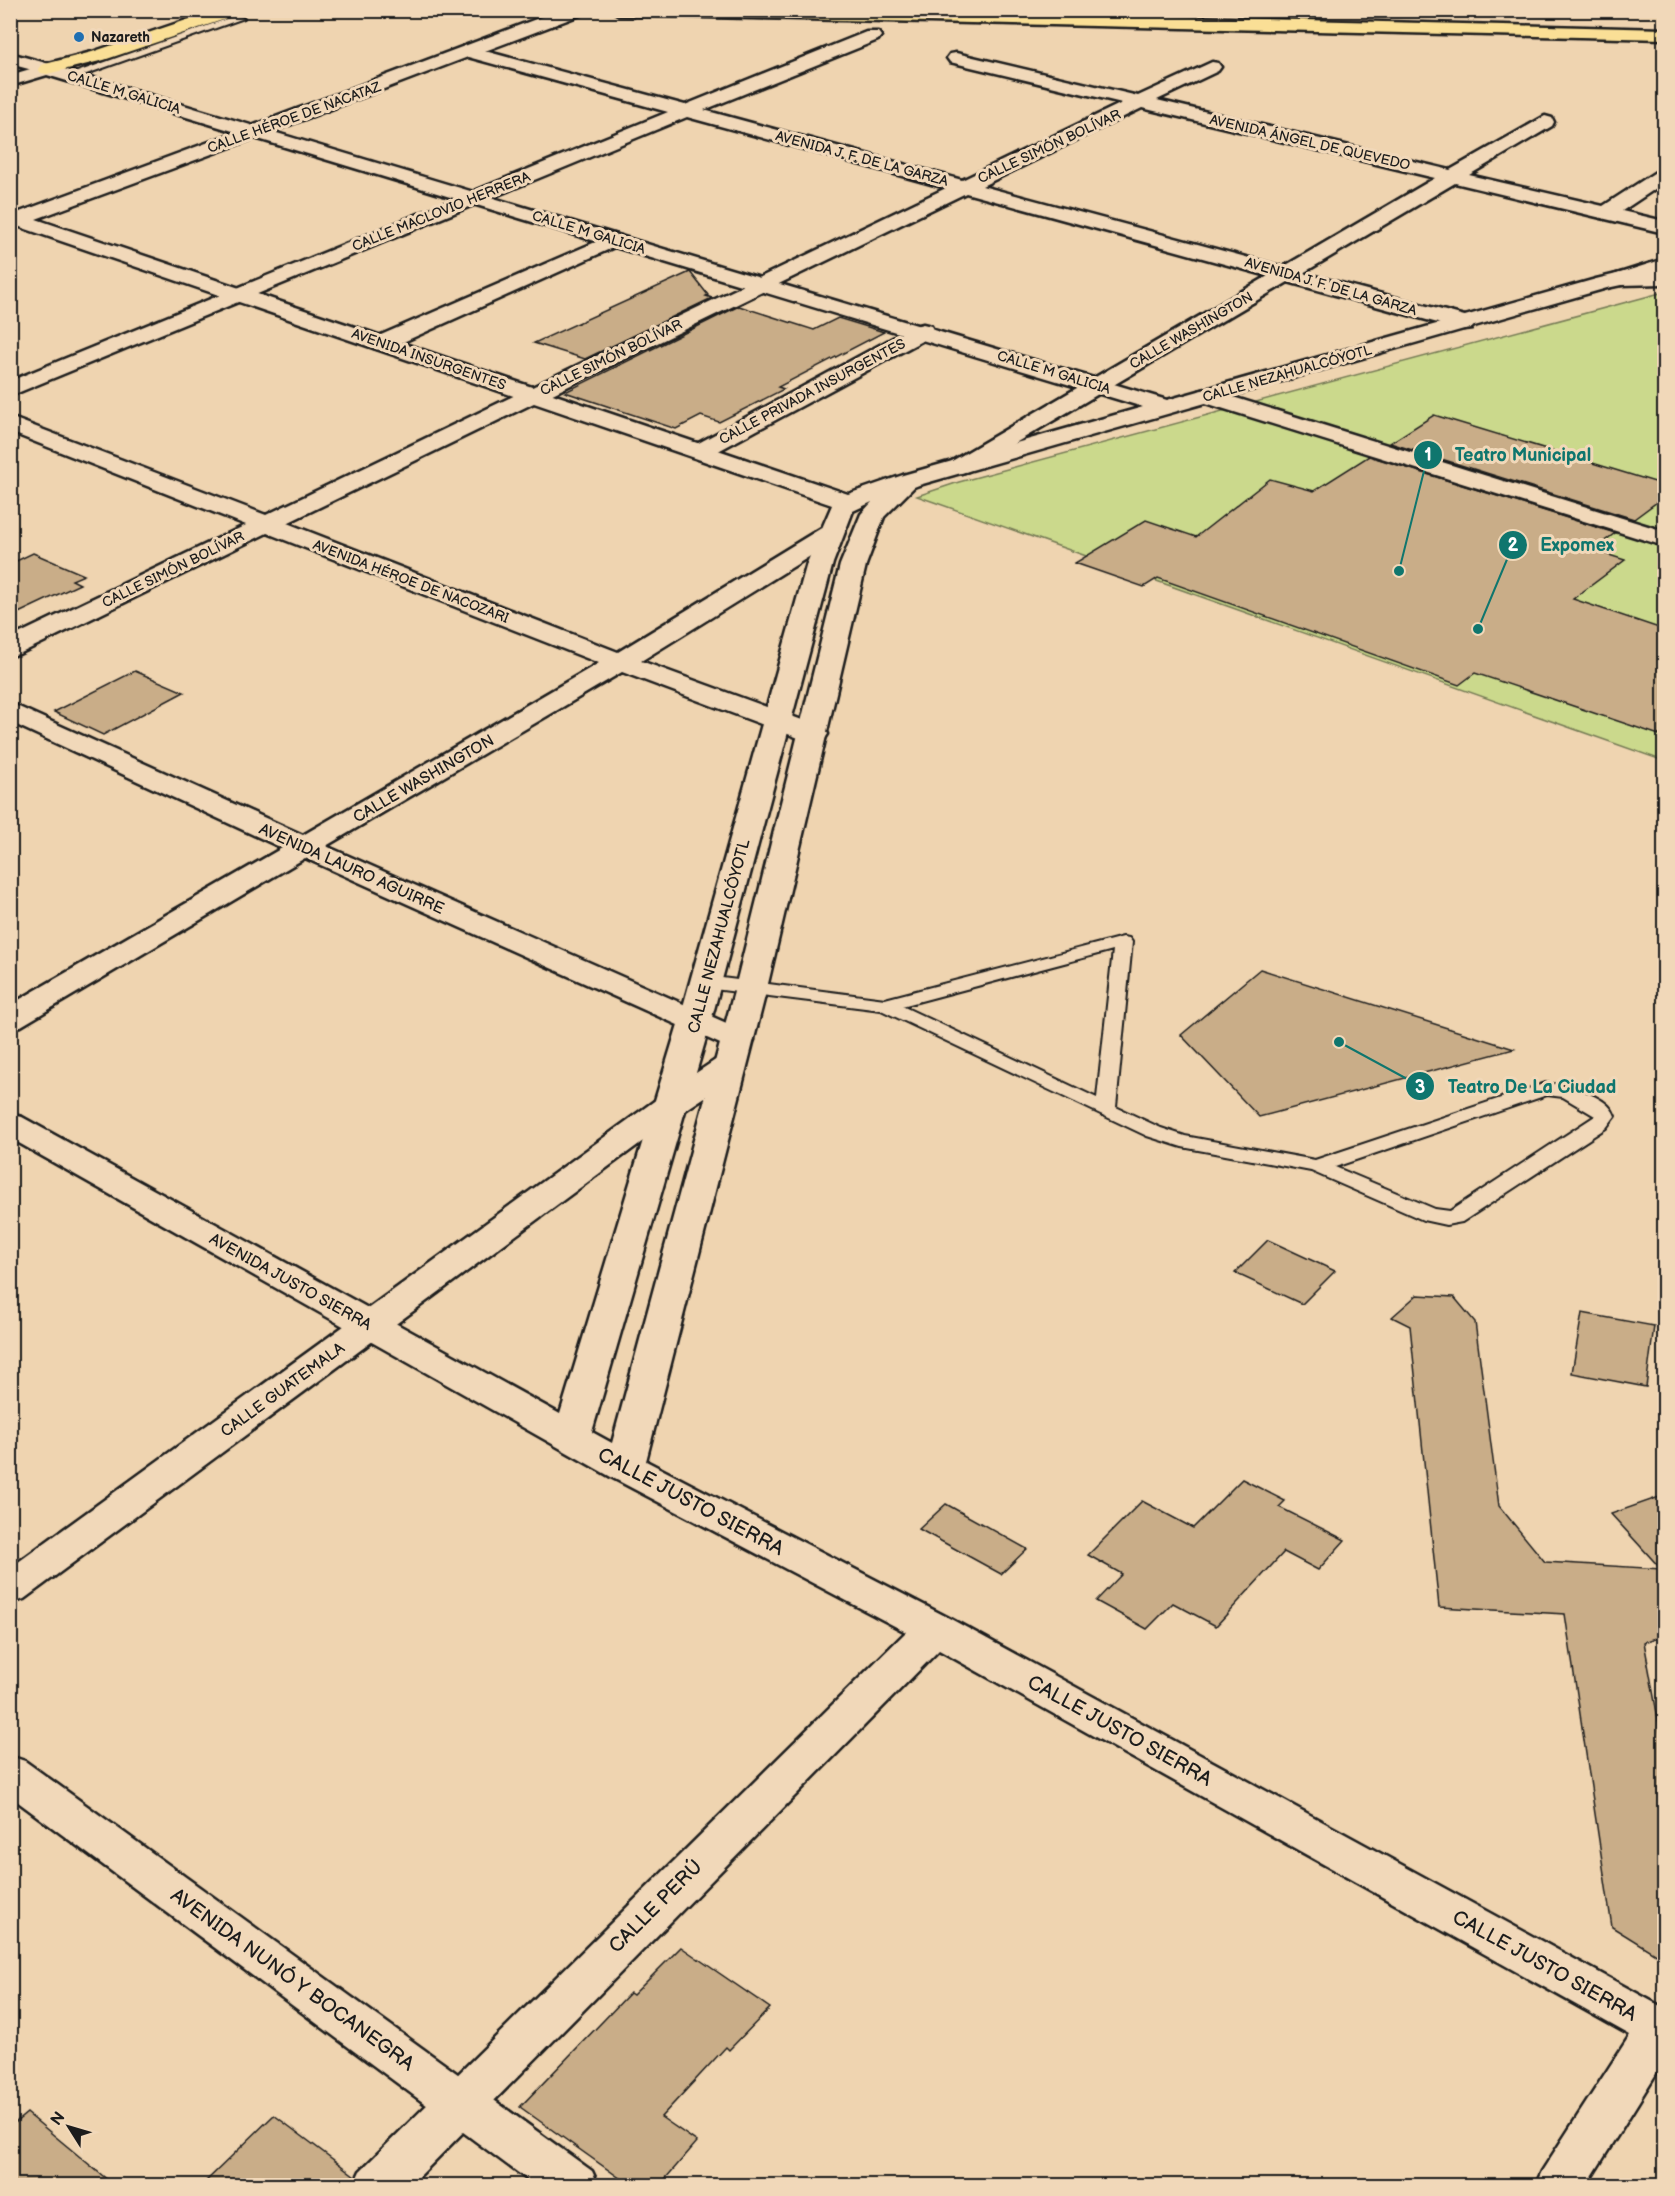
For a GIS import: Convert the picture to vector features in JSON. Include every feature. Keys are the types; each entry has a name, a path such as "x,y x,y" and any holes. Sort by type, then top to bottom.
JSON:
{"highway":[{"path":"93,55 211,10"},
{"path":"619,10 1665,34"},
{"path":"875,10 1082,19"},
{"path":"47,69 237,14"}],"street":[{"name":"CALLE HÉROE DE NACATAZ","path":"13,219 256,131 577,10"},
{"name":"CALLE MACLOVIO HERRERA","path":"10,389 474,197 872,36"},
{"name":"AVENIDA J. F. DE LA GARZA","path":"469,52 1288,273 1464,323"},
{"name":"CALLE M GALICIA","path":"10,58 1167,407"},
{"name":"AVENIDA ÁNGEL DE QUEVEDO","path":"956,58 1665,227"},
{"name":"CALLE SIMÓN BOLÍVAR","path":"10,648 1212,67"},
{"path":"10,81 47,69"},
{"name":"CALLE WASHINGTON","path":"960,466 1545,122"},
{"path":"1606,213 1665,175"},
{"name":"AVENIDA INSURGENTES","path":"13,219 240,294 848,502"},
{"path":"382,343 614,240"},
{"path":"1621,279 1665,265"},
{"name":"CALLE NEZAHUALCÓYOTL","path":"572,1437 695,1021 820,563 842,508 848,502 911,480 1621,279 1665,278"},
{"name":"CALLE PRIVADA INSURGENTES","path":"701,451 923,332"},
{"path":"1207,396 1665,539"},
{"name":"AVENIDA HÉROE DE NACOZARI","path":"10,424 620,662 814,734"},
{"name":"CALLE NEZAHUALCÓYOTL","path":"625,1467 751,988 853,565 873,514 911,480"},
{"path":"848,502 864,534"},
{"name":"CALLE WASHINGTON","path":"10,1019 620,662 832,532"},
{"name":"AVENIDA LAURO AGUIRRE","path":"10,711 304,847 695,1021 733,1053"},
{"name":"CALLE GUATEMALA","path":"10,1589 669,1106 733,1053"},
{"name":"AVENIDA JUSTO SIERRA","path":"10,1124 572,1437"},
{"name":"CALLE JUSTO SIERRA","path":"572,1437 935,1629 1662,2029"},
{"name":"CALLE PERÚ","path":"377,2186 460,2100 935,1629"},
{"name":"AVENIDA NUNÓ Y BOCANEGRA","path":"10,1773 575,2186"},
{"path":"1559,2186 1662,2029"}],"lane":[{"path":"71,76 237,14"},
{"path":"885,1005 1123,942 1106,1110"},
{"path":"706,982 885,1005 1155,1132 1182,1141 1316,1166 1430,1215 1446,1218 1455,1217 1599,1124 1605,1116 1603,1110 1568,1092 1546,1089 1316,1166"}],"green space":[{"path":"1664,292 1664,761 917,496 959,482"}],"building":[{"path":"690,272 708,295 706,296 712,298 585,359 534,343"},
{"path":"739,306 814,330 838,318 884,332 778,387 784,389 719,422 701,416 676,429 565,392"},
{"path":"1434,415 1665,485 1665,496 1634,519 1390,443"},
{"path":"1369,456 1615,533 1593,550 1625,560 1573,599 1665,630 1665,737 1475,673 1459,685 1158,578 1144,587 1075,563 1146,520 1196,537 1270,479 1314,491"},
{"path":"33,553 84,575 72,580 80,584 10,617 10,564"},
{"path":"135,671 184,692 103,735 54,712"},
{"path":"1260,969 1514,1049 1259,1117 1181,1035"},
{"path":"1268,1240 1335,1271 1302,1304 1235,1273"},
{"path":"1417,1295 1454,1297 1475,1322 1499,1506 1545,1562 1661,1569 1611,1514 1665,1495 1665,1635 1644,1642 1665,1757 1665,1960 1612,1927 1565,1614 1439,1607 1410,1326 1392,1317"},
{"path":"1582,1313 1654,1326 1646,1387 1572,1373"},
{"path":"1242,1479 1285,1501 1279,1507 1345,1540 1318,1570 1284,1552 1216,1626 1173,1603 1147,1629 1096,1601 1122,1574 1088,1555 1142,1501 1193,1528"},
{"path":"946,1504 1027,1549 1001,1574 919,1529"},
{"path":"681,1947 770,2008 729,2050 726,2047 661,2117 697,2142 659,2186 631,2186 520,2107 630,1993 633,1995"},
{"path":"27,2113 115,2186 10,2186 10,2127"},
{"path":"274,2115 355,2176 351,2186 201,2186"}],"place":[{"name":"Nazareth","path":"79,37"},
{"name":"Teatro Municipal","path":"1399,571"},
{"name":"Expomex","path":"1478,629"},
{"name":"Teatro De La Ciudad","path":"1339,1042"}]}
